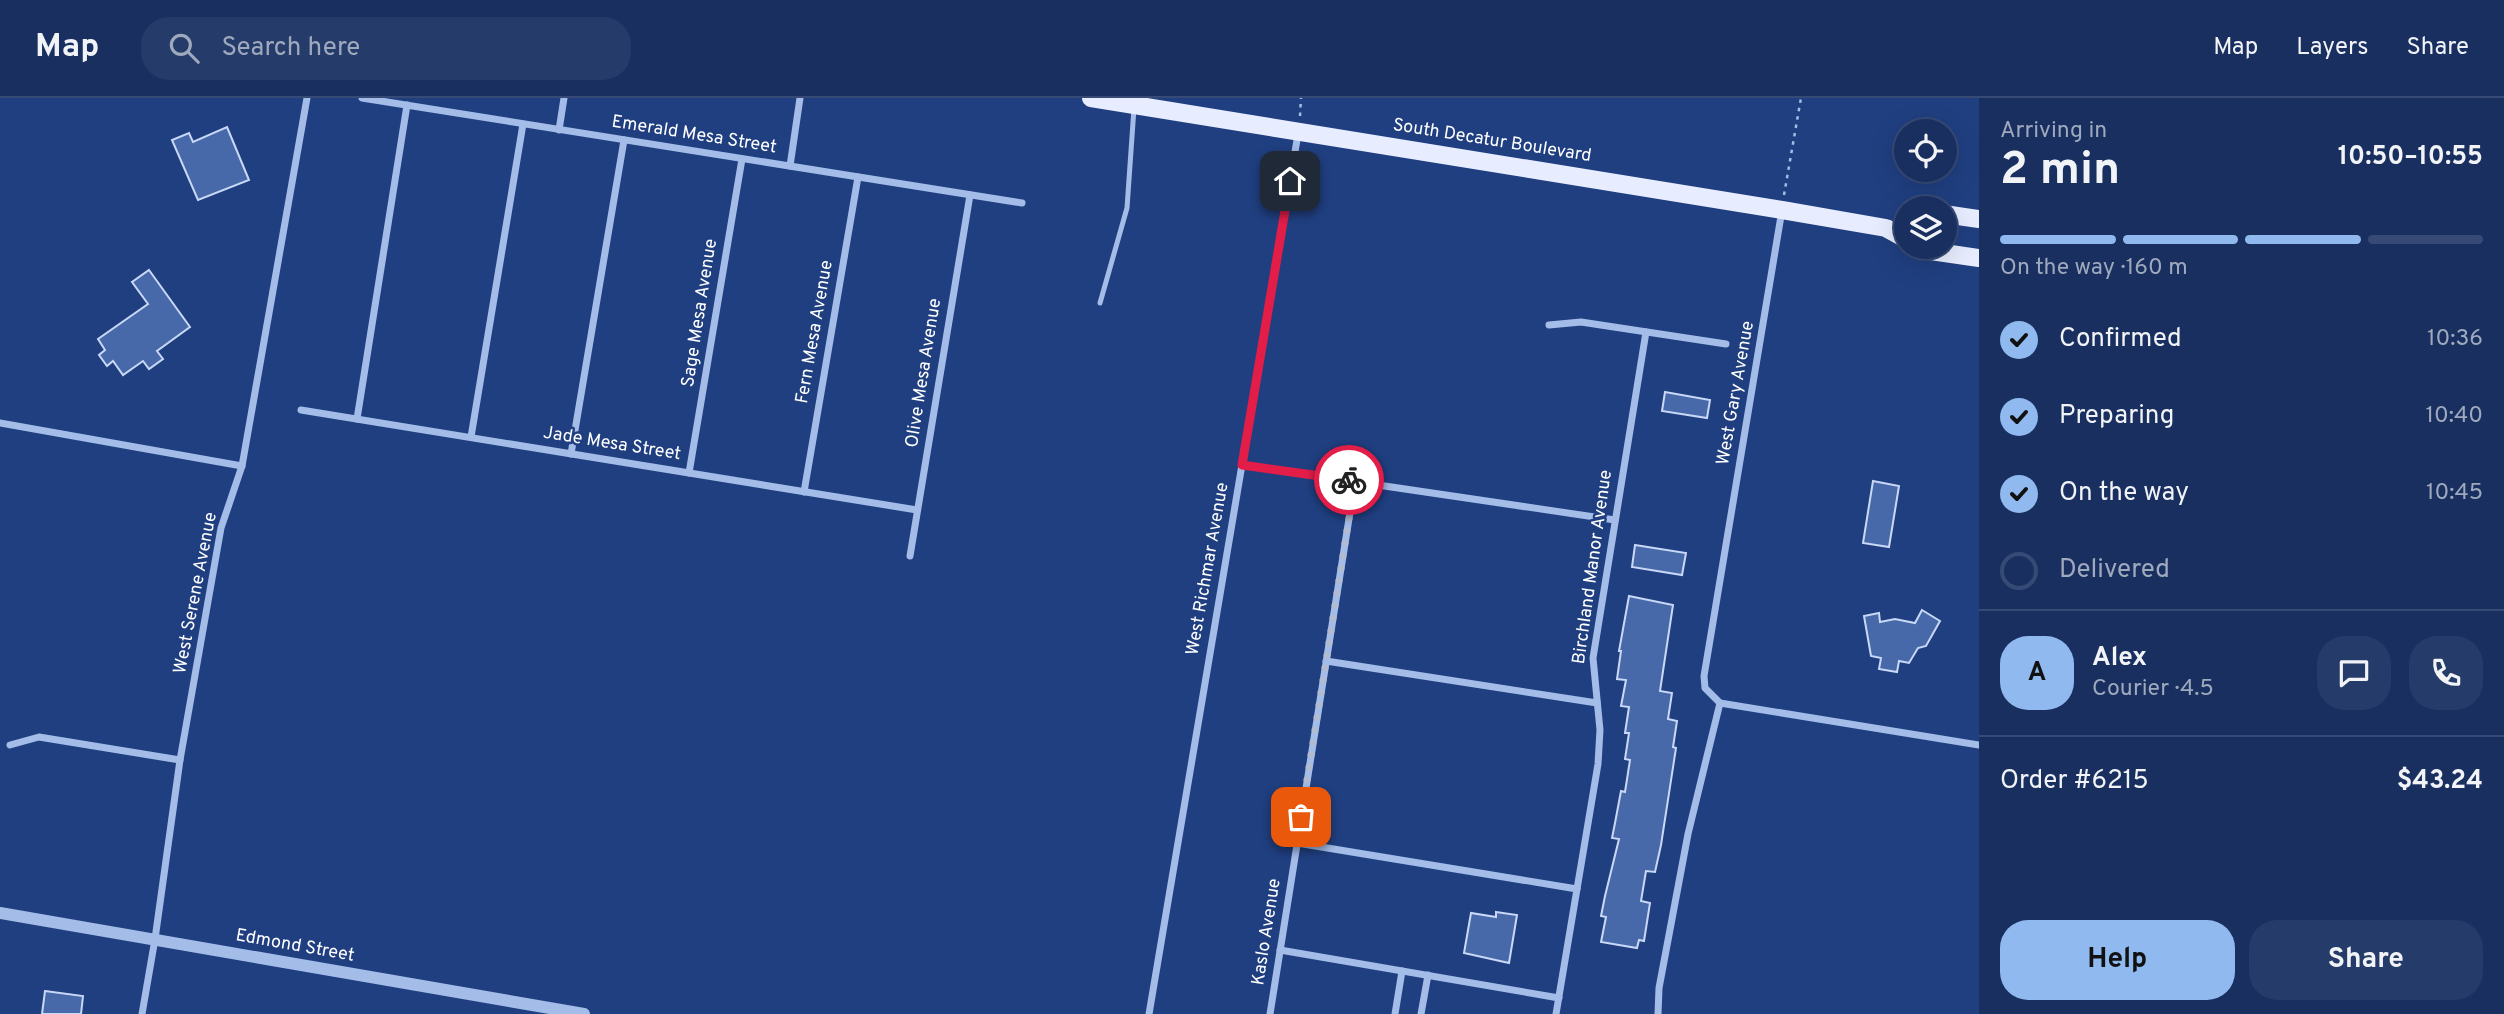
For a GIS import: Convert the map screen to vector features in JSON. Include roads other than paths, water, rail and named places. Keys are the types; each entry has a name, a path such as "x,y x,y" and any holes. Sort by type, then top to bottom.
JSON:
{"main road":[{"name":"South Decatur Boulevard","path":"1091,98 1782,210 1886,228 1894,232"},
{"path":"1957,216 1979,219"},
{"name":"South Decatur Boulevard","path":"1886,228 1894,225"},
{"path":"1957,255 1979,258"}],"street":[{"name":"West Serene Avenue","path":"142,1014 180,760 221,528 242,466 307,98"},
{"name":"Emerald Mesa Street","path":"362,98 1022,203"},
{"path":"559,130 564,98"},
{"path":"790,166 800,98"},
{"path":"358,419 407,105"},
{"path":"471,438 523,124"},
{"name":"West Richmar Avenue","path":"1149,1014 1299,130"},
{"path":"571,454 624,140"},
{"name":"Sage Mesa Avenue","path":"690,473 742,159"},
{"name":"Fern Mesa Avenue","path":"804,492 858,177"},
{"name":"Olive Mesa Avenue","path":"910,556 970,195"},
{"name":"West Gary Avenue","path":"1720,703 1705,688 1704,676 1782,210"},
{"path":"1549,325 1581,321 1726,344"},
{"name":"Birchland Manor Avenue","path":"1556,1014 1598,764 1600,730 1593,658 1646,332"},
{"name":"Jade Mesa Street","path":"301,410 917,510"},
{"path":"0,423 242,466"},
{"path":"1242,465 1615,520"},
{"name":"Kaslo Avenue","path":"1270,1014 1355,481"},
{"path":"1326,661 1597,703"},
{"path":"1658,1014 1659,988 1688,834 1720,703 1979,746"},
{"path":"10,746 39,737 180,760"},
{"path":"1297,843 1577,889"},
{"name":"Edmond Street","path":"0,913 584,1014"},
{"path":"1280,950 1559,998"},
{"path":"1395,1014 1402,971"},
{"path":"1421,1014 1428,975"}],"lane":[{"path":"1100,303 1128,208 1134,105"}]}
